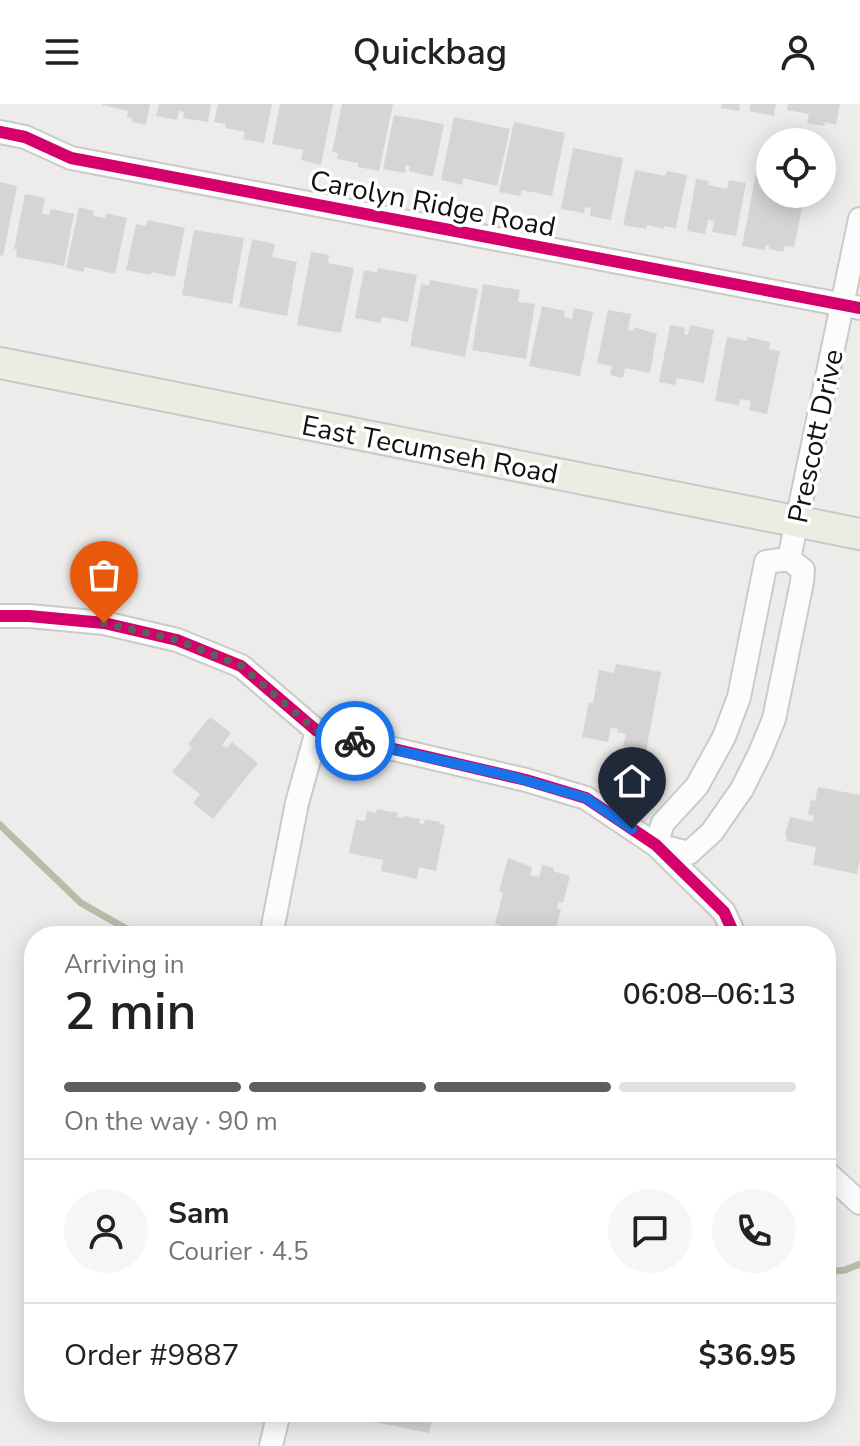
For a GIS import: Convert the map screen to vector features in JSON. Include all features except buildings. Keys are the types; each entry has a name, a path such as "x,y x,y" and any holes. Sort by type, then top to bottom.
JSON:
{"main road":[{"name":"East Tecumseh Road","path":"0,363 860,534"}],"street":[{"name":"Carolyn Ridge Road","path":"0,132 25,137 74,159 851,307"},
{"name":"Prescott Drive","path":"789,559 851,307 860,219"},
{"path":"789,559 803,570 802,582 774,719 760,753 742,789 712,832 689,853 656,845 663,823 697,786 724,737 739,697 766,562 789,559"},
{"path":"0,616 104,623 177,640 241,666 317,731 510,776 586,798 656,845 724,912 730,926"},
{"path":"273,926 297,803 317,731"},
{"path":"836,1181 860,1203"},
{"path":"271,1446 277,1422"}],"waterway":[{"path":"0,825 81,903 121,926"},
{"path":"836,1271 860,1264"}],"cycle path":[{"path":"0,132 25,137 71,158 860,308"},
{"path":"0,616 104,623 177,640 241,666 317,731 526,780 586,798 656,845 724,912 730,926"}],"way so far":[{"path":"104,623 177,640 241,666 317,731 355,741"}],"route":[{"path":"355,741 510,776 586,798 632,829"}]}
